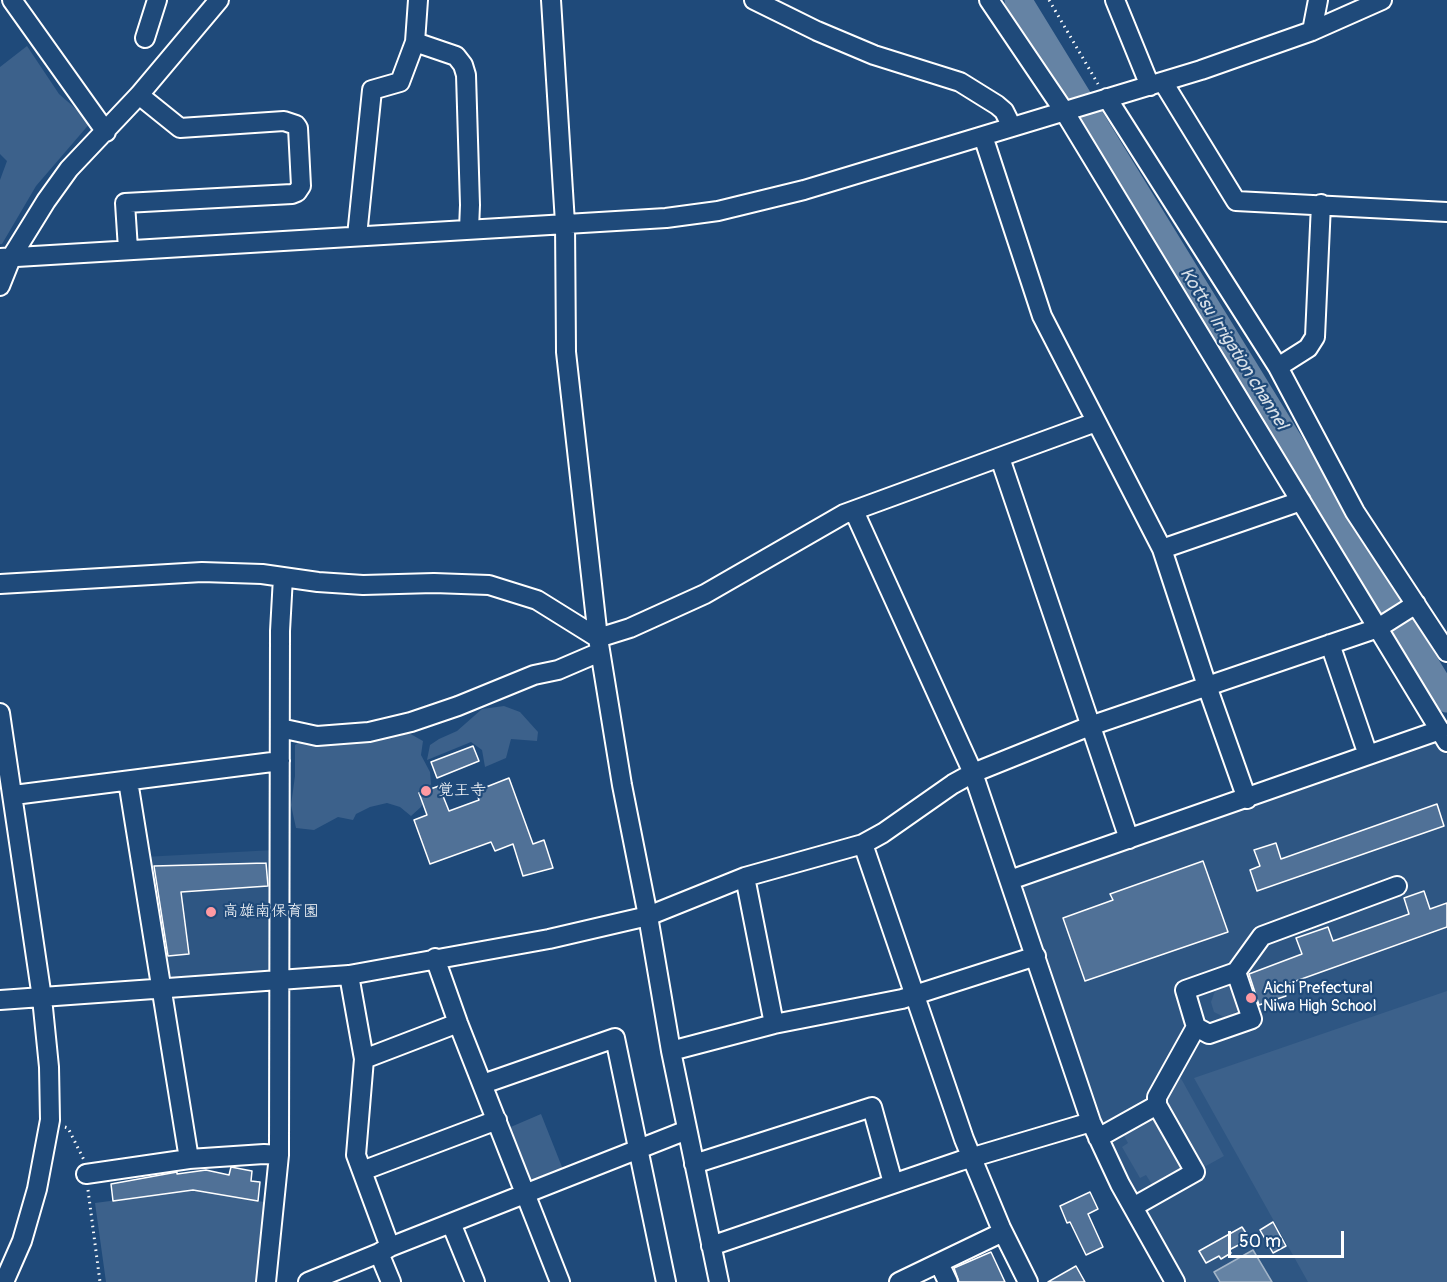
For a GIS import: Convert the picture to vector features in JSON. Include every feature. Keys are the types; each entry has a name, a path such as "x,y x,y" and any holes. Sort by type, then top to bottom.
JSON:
{"street":[{"path":"12,0 106,132"},
{"path":"145,38 157,0"},
{"path":"0,286 6,257 69,169 139,95 219,0"},
{"path":"357,236 372,90 400,82 415,42 418,0"},
{"path":"551,0 564,224 566,352 599,645 671,1051 719,1282"},
{"path":"754,0 817,31 874,55 960,82 1004,111 1012,127"},
{"path":"989,0 1064,111 1443,736 1368,755 1010,880"},
{"path":"1115,0 1157,84 1236,201 1447,212"},
{"path":"1312,31 1318,0"},
{"path":"6,257 674,217 718,211 804,190 1157,84 1312,31 1382,0"},
{"path":"415,42 456,56 466,75 469,229"},
{"path":"128,249 125,203 292,194 297,192 301,186 296,125 284,121 180,128 139,95"},
{"path":"1104,99 1278,367 1355,513 1447,652"},
{"path":"983,136 1042,316 1162,549 1247,799"},
{"path":"1278,367 1308,348 1315,337 1321,204"},
{"path":"280,728 317,736 369,732 411,722 458,706 534,675 558,670 630,627 705,594 844,514 1096,422"},
{"path":"1000,458 1129,839"},
{"path":"1162,549 1301,501"},
{"path":"854,511 973,773 1095,1130 1116,1176 1171,1281"},
{"path":"0,584 202,572 262,574 318,582 363,585 435,583 489,585 537,600 599,645"},
{"path":"266,1282 279,1155 280,631 284,577"},
{"path":"0,1000 349,975 549,939 648,916 745,877 863,843 883,833 953,784 973,773 1090,726 1378,628 1416,604"},
{"path":"1330,644 1368,755"},
{"path":"0,713 14,795 42,998 49,1067 50,1120 36,1189 22,1241 4,1282"},
{"path":"14,795 280,761"},
{"path":"128,781 189,1160"},
{"path":"863,843 972,1158 1002,1230 1028,1282"},
{"path":"745,877 774,1024"},
{"path":"1236,972 1252,1019 1209,1034 1196,1027 1185,990 1236,972 1262,936 1397,886"},
{"path":"671,1051 774,1024 915,995 1036,956"},
{"path":"435,958 458,1023 560,1282"},
{"path":"349,975 364,1059 356,1155 391,1282"},
{"path":"364,1059 458,1023"},
{"path":"1133,1207 1195,1172 1157,1105 1157,1097 1196,1027"},
{"path":"483,1084 615,1038 666,1282"},
{"path":"711,1246 972,1158 1095,1130 1157,1105"},
{"path":"694,1164 872,1107 893,1183"},
{"path":"362,1171 497,1120"},
{"path":"308,1282 639,1147 687,1130"},
{"path":"86,1174 189,1160 264,1154 279,1155"},
{"path":"451,1223 475,1282"},
{"path":"899,1282 1002,1230"},
{"path":"939,1263 948,1282"}],"path":[{"path":"1049,0 1104,99"},
{"path":"50,1120 68,1128 84,1160 100,1282"}],"shaded area":[{"path":"27,46 59,94 91,122 36,186 0,244 0,180 7,161 0,154 0,67"},
{"path":"504,706 520,712 538,732 537,741 511,739 506,758 485,767 482,750 471,742 427,760 430,745 457,731 482,709"},
{"path":"407,732 423,741 421,755 430,772 431,784 421,807 411,816 400,807 387,803 370,807 356,814 353,820 338,817 314,830 296,828 291,805 295,776 295,745 300,741 311,744 344,744"},
{"name":"Aichi Prefectural Niwa High School","path":"1438,738 1447,754 1447,1282 1181,1282 1122,1176 1092,1108 1018,887 1020,883"},
{"name":"高雄南保育園","path":"274,850 271,971 166,978 143,857"},
{"path":"1227,987 1233,988 1239,1009 1230,1017 1224,1017 1214,1012 1211,1002 1215,991"},
{"path":"1447,991 1447,1282 1308,1282 1194,1078"},
{"path":"1178,1073 1224,1156 1206,1166 1198,1164 1163,1101"},
{"path":"541,1114 564,1172 535,1183 527,1181 506,1129"},
{"path":"1152,1115 1183,1168 1153,1186 1146,1175 1140,1178 1122,1147 1128,1143 1122,1132"},
{"path":"193,1190 270,1203 262,1282 106,1282 95,1203"},
{"path":"1253,1250 1272,1282 1220,1282 1214,1272"}],"building":[{"path":"473,746 479,761 437,778 431,762"},
{"path":"509,778 533,844 544,840 553,868 523,876 513,844 495,851 491,842 430,864 414,820 427,815 419,793 439,786 449,811 479,800 476,791"},
{"path":"1437,804 1444,826 1257,891 1250,870 1260,866 1254,850 1276,843 1281,859"},
{"path":"1203,861 1228,932 1085,981 1063,918 1113,900 1110,894"},
{"path":"266,863 268,886 181,892 189,954 168,956 154,866"},
{"path":"1424,891 1430,909 1447,903 1447,927 1282,986 1286,996 1259,1005 1249,974 1302,954 1296,938 1328,927 1333,941 1409,914 1404,898"},
{"path":"231,1167 252,1171 251,1181 260,1182 258,1201 193,1190 113,1201 111,1184 177,1172 177,1174 206,1170 229,1175"},
{"path":"1090,1192 1098,1209 1088,1214 1103,1247 1086,1255 1060,1206"},
{"path":"1273,1222 1286,1246 1273,1253 1260,1230"},
{"path":"1242,1227 1250,1239 1229,1250 1231,1253 1221,1259 1219,1256 1206,1263 1199,1251"},
{"path":"991,1252 1005,1282 959,1282 954,1268"},
{"path":"1076,1266 1085,1282 1048,1282"}],"waterway":[{"name":"Kottsu Irrigation channel","path":"1018,0 1447,699"}],"place":[{"name":"覚王寺","path":"426,791"},
{"name":"高雄南保育園","path":"211,912"},
{"name":"Aichi Prefectural Niwa High School","path":"1251,998"}]}
